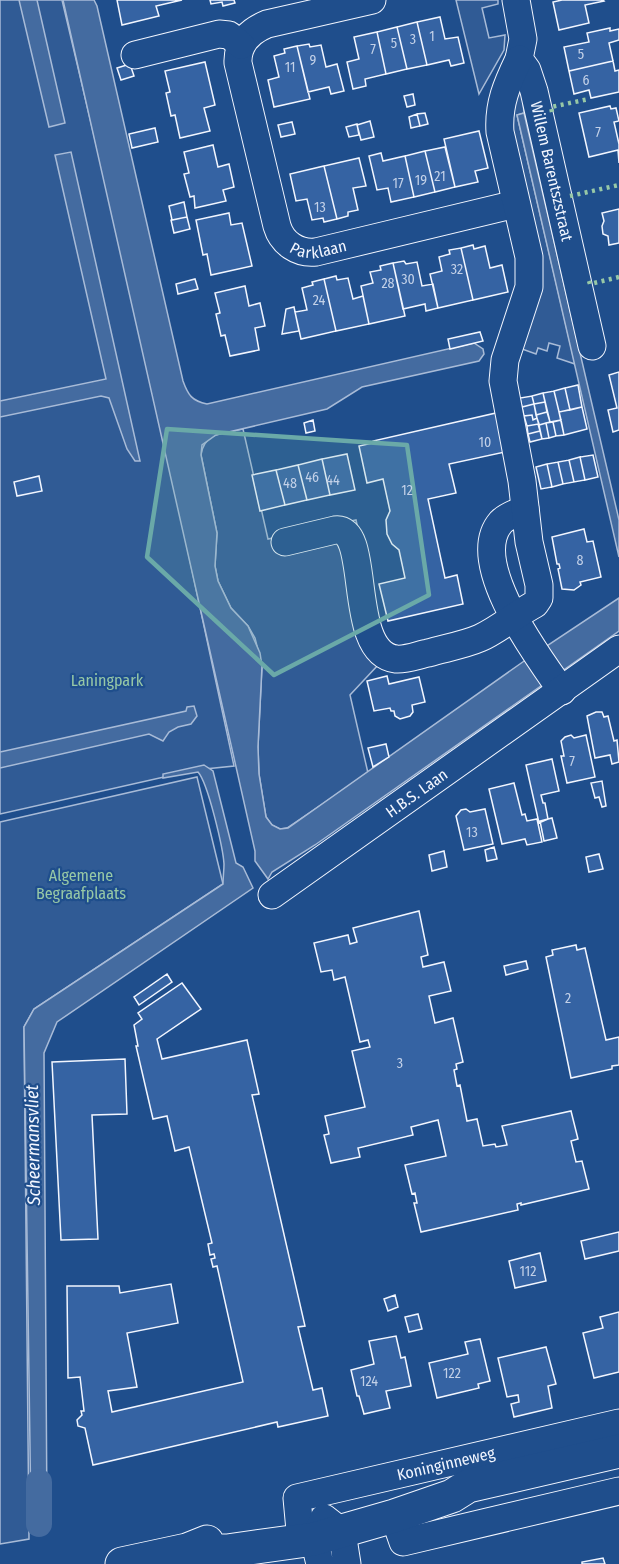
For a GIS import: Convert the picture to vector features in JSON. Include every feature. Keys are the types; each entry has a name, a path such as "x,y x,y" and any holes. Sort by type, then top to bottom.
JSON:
{"main road":[{"name":"Koninginneweg","path":"122,1564 188,1557 317,1536 394,1516 452,1496 468,1486 619,1451"},
{"name":"Koninginneweg","path":"317,1536 434,1486 450,1484 468,1486"}],"street":[{"path":"135,55 219,34 230,35 241,45 254,31 267,24 372,0"},
{"path":"285,542 340,529 348,534 354,544 358,582 369,631 379,648 392,658 412,657 467,643 494,630 535,604 540,594 529,542 521,471 504,389 505,360 527,297 531,277 529,257 499,120 502,97 519,59 523,39 516,0"},
{"name":"Parklaan","path":"241,45 238,63 277,226 285,241 298,250 316,252 516,204"},
{"name":"Willem Barentszstraat","path":"519,59 527,70 534,91 592,346"},
{"path":"525,509 502,522 497,528 493,561 500,588 514,616 559,687"},
{"name":"H.B.S. Laan","path":"272,895 559,687 619,649"},
{"name":"Koninginneweg","path":"317,1536 297,1498 619,1424"},
{"path":"394,1516 403,1542 619,1491"},
{"path":"317,1536 346,1564"}],"highlighted area":[{"path":"167,429 407,445 429,595 274,675 147,557"}],"green space":[{"name":"Laningpark","path":"0,0 62,0 145,351 234,766 195,770 0,814"},
{"path":"456,0 498,0 498,4 482,8 489,38 505,35 504,50 479,94"},
{"path":"521,80 524,113 517,115 575,364 557,358 560,346 549,343 547,351 538,348 536,354 522,349 509,118"},
{"path":"243,429 268,539 356,520 366,565 372,623 394,648 350,695 368,773 287,828 280,829 272,825 266,817 259,774 262,666 255,638 248,626 231,608 218,581 215,566 217,533 201,455 203,447 211,438 222,433"},
{"name":"Algemene Begraafplaats","path":"197,777 223,884 34,1009 24,1027 29,1539 0,1544 0,822"}],"water":[{"path":"19,0 37,0 65,123 49,127"},
{"path":"63,0 94,0 97,6 183,381 194,399 207,404 474,343 483,349 484,354 479,361 362,387 327,409 216,435 202,445 201,455 217,533 215,566 218,581 231,608 248,626 260,653 262,666 259,774 266,817 272,825 280,829 288,828 527,659 619,598 619,631 315,845 272,872 268,879 255,861 255,851"},
{"path":"524,113 619,520 619,557 517,115"},
{"path":"71,152 140,461 135,461 127,449 109,398 101,396 0,417 0,401 106,379 55,155"},
{"path":"194,706 197,716 191,724 169,732 163,741 149,734 0,768 0,752 186,711 187,707"},
{"path":"204,765 213,771 236,863 243,867 253,888 57,1022 44,1053 47,1518 31,1517 24,1027 34,1009 223,884 224,864 221,844 202,778 198,772 163,778 163,774"}],"building":[{"path":"117,0 182,0 156,6 159,16 122,25"},
{"path":"210,0 234,0 235,3 223,6 222,2 211,4"},
{"path":"562,0 604,1 585,5 589,23 559,30 553,2"},
{"path":"440,17 445,39 458,37 464,63 451,66 449,60 427,65 417,22"},
{"path":"417,22 427,65 407,69 397,27"},
{"path":"397,27 407,69 386,74 377,32"},
{"path":"610,28 610,31 619,29 619,40 609,43 613,61 569,71 564,47 589,42 587,33"},
{"path":"377,32 386,74 365,79 366,86 353,89 347,62 359,59 354,37"},
{"path":"309,44 310,47 321,45 326,67 337,64 344,91 331,94 329,87 308,92 297,46"},
{"path":"297,46 310,99 274,107 268,80 279,77 274,56 285,53 284,49"},
{"path":"613,61 615,71 619,70 619,92 591,98 589,90 574,94 569,71"},
{"path":"205,62 215,105 204,108 210,131 180,138 175,115 171,116 166,93 170,92 165,71"},
{"path":"130,64 134,76 121,80 117,68"},
{"path":"413,94 415,105 407,107 404,96"},
{"path":"610,106 611,109 616,108 619,121 614,122 619,144 619,163 618,150 589,157 579,113"},
{"path":"425,113 428,124 420,126 417,114"},
{"path":"417,114 420,126 411,128 409,117"},
{"path":"370,121 374,137 361,140 357,125"},
{"path":"292,122 295,134 281,137 278,125"},
{"path":"357,124 359,135 349,137 346,127"},
{"path":"155,128 158,142 132,148 129,134"},
{"path":"479,131 488,168 475,171 478,182 455,187 444,139"},
{"path":"213,145 218,167 229,164 234,187 223,190 226,201 195,208 194,196 190,197 184,174 189,173 184,152"},
{"path":"445,147 455,187 435,192 425,151"},
{"path":"425,151 435,192 414,197 405,156"},
{"path":"381,153 383,161 405,156 414,197 391,202 388,188 377,190 369,156"},
{"path":"359,158 366,186 353,188 358,210 348,212 348,216 337,219 324,166"},
{"path":"324,166 337,219 324,222 323,218 312,220 307,199 296,201 290,174"},
{"path":"184,202 187,217 172,220 169,206"},
{"path":"619,209 619,243 609,245 608,236 603,234 602,213"},
{"path":"229,213 231,225 242,223 252,266 211,275 207,254 203,255 196,220"},
{"path":"187,217 190,229 174,233 171,220"},
{"path":"473,245 474,249 485,246 490,268 502,265 508,292 473,300 461,248"},
{"path":"461,248 473,300 438,308 430,274 442,271 439,257 450,254 449,250"},
{"path":"404,261 406,264 417,262 422,286 433,284 438,308 426,311 425,304 403,309 393,263"},
{"path":"393,263 405,316 369,324 361,286 373,283 370,272 381,270 380,266"},
{"path":"336,276 337,280 348,278 353,299 363,296 369,324 336,331 324,279"},
{"path":"195,279 198,289 178,294 176,284"},
{"path":"324,279 336,331 301,339 295,312 307,310 302,288"},
{"path":"245,286 249,306 260,303 265,326 255,328 259,350 230,356 225,335 221,336 216,314 220,313 215,293"},
{"path":"294,307 299,331 282,334 286,309"},
{"path":"480,332 483,341 450,349 448,339"},
{"path":"619,372 619,430 613,432 608,410 617,408 609,375"},
{"path":"578,385 582,407 570,410 565,388"},
{"path":"565,388 570,410 559,412 554,391"},
{"path":"554,391 561,420 550,422 543,393"},
{"path":"543,393 545,402 534,404 532,396"},
{"path":"532,396 534,404 522,407 520,398"},
{"path":"545,402 547,412 536,415 534,404"},
{"path":"534,404 537,418 533,420 532,415 524,416 522,407"},
{"path":"582,407 587,429 564,435 559,412"},
{"path":"547,412 550,422 539,425 536,415"},
{"path":"496,413 505,452 449,464 456,493 428,499 445,578 457,575 463,604 388,621 379,584 405,578 399,550 392,544 387,534 386,520 390,511 383,479 367,483 359,446"},
{"path":"532,415 533,420 537,418 539,424 527,426 524,416"},
{"path":"313,420 315,431 306,433 304,423"},
{"path":"561,420 564,435 556,436 553,422"},
{"path":"553,422 556,436 549,438 546,423"},
{"path":"546,423 549,438 542,439 539,425"},
{"path":"538,424 540,431 528,434 527,426"},
{"path":"540,431 542,439 530,442 528,434"},
{"path":"347,454 355,490 330,495 322,459"},
{"path":"593,455 598,477 585,480 580,457"},
{"path":"580,457 585,480 574,482 569,460"},
{"path":"322,459 330,495 307,500 298,465"},
{"path":"569,460 574,482 563,484 558,462"},
{"path":"558,462 563,484 552,487 547,464"},
{"path":"547,464 552,487 541,489 536,467"},
{"path":"298,465 307,500 285,505 276,470"},
{"path":"276,470 285,505 260,511 252,475"},
{"path":"39,476 42,491 17,496 14,482"},
{"path":"584,529 587,542 593,541 601,577 580,582 581,585 574,590 562,589 558,569 560,568 557,564 552,537"},
{"path":"387,676 389,684 419,677 425,702 412,705 413,712 410,716 400,719 390,708 374,711 367,681"},
{"path":"602,712 604,717 608,716 614,741 617,740 619,762 612,764 610,755 595,758 587,716"},
{"path":"571,735 574,738 586,735 595,777 567,783 561,756 564,756 561,741"},
{"path":"386,744 389,757 373,767 368,748"},
{"path":"552,759 559,791 541,795 548,819 539,823 526,765"},
{"path":"602,781 606,806 602,807 599,797 595,798 591,783"},
{"path":"514,783 522,815 525,814 527,821 537,819 542,842 527,845 525,839 502,844 489,789"},
{"path":"466,809 470,812 485,809 493,844 464,850 456,816 461,810"},
{"path":"552,818 557,838 544,841 540,821"},
{"path":"494,847 497,859 487,861 485,850"},
{"path":"444,851 447,867 432,871 429,855"},
{"path":"599,854 603,869 589,872 586,857"},
{"path":"419,911 428,955 421,957 423,967 444,962 451,991 429,996 435,1023 453,1018 463,1062 456,1064 457,1069 454,1070 457,1086 460,1085 467,1121 477,1119 483,1146 495,1144 496,1147 507,1145 502,1126 571,1111 578,1139 571,1141 576,1162 582,1161 589,1189 517,1204 518,1210 421,1232 414,1203 417,1203 415,1193 412,1194 405,1165 446,1156 438,1120 411,1127 413,1135 358,1148 360,1157 331,1163 324,1135 329,1134 325,1116 365,1107 352,1051 370,1047 368,1040 360,1042 345,977 334,980 332,970 321,972 314,943 348,935 350,944 357,942 353,928"},
{"path":"576,945 577,950 585,948 606,1040 619,1037 619,1065 612,1066 612,1069 571,1078 546,957 553,955 552,950"},
{"path":"526,961 528,969 506,975 504,966"},
{"path":"167,974 172,982 139,1005 134,997"},
{"path":"182,983 201,1009 157,1039 162,1059 247,1040 259,1094 252,1095 305,1326 298,1327 313,1390 322,1388 328,1416 278,1427 277,1422 93,1465 85,1428 78,1426 77,1420 82,1415 81,1411 84,1411 80,1377 68,1378 67,1286 119,1286 120,1293 171,1284 178,1323 127,1333 137,1387 108,1391 112,1412 243,1382 217,1266 213,1267 211,1259 215,1258 214,1254 210,1255 208,1244 212,1243 189,1147 175,1151 167,1116 153,1119 136,1046 138,1046 134,1025 142,1019 138,1013"},
{"path":"125,1059 127,1114 92,1115 98,1239 61,1240 52,1062"},
{"path":"619,1232 619,1251 585,1259 581,1241"},
{"path":"540,1253 546,1281 515,1288 509,1261"},
{"path":"395,1295 398,1307 388,1311 384,1299"},
{"path":"619,1312 619,1372 594,1378 583,1333 603,1328 600,1317"},
{"path":"418,1314 422,1329 409,1332 405,1317"},
{"path":"396,1336 401,1358 405,1357 411,1386 386,1391 390,1408 364,1414 351,1370 374,1364 369,1341"},
{"path":"480,1339 490,1381 478,1384 479,1388 437,1398 429,1363 468,1354 465,1342"},
{"path":"546,1347 556,1384 548,1386 552,1408 514,1417 511,1404 519,1402 518,1395 507,1397 498,1358"},
{"path":"603,1558 605,1564 582,1564 582,1562"}],"waterway":[{"name":"Scheermansvliet","path":"39,1482 39,1524"}],"hedge":[{"path":"552,112 551,107 589,99"},
{"path":"570,196 619,185"},
{"path":"589,281 590,284 619,277"}]}
